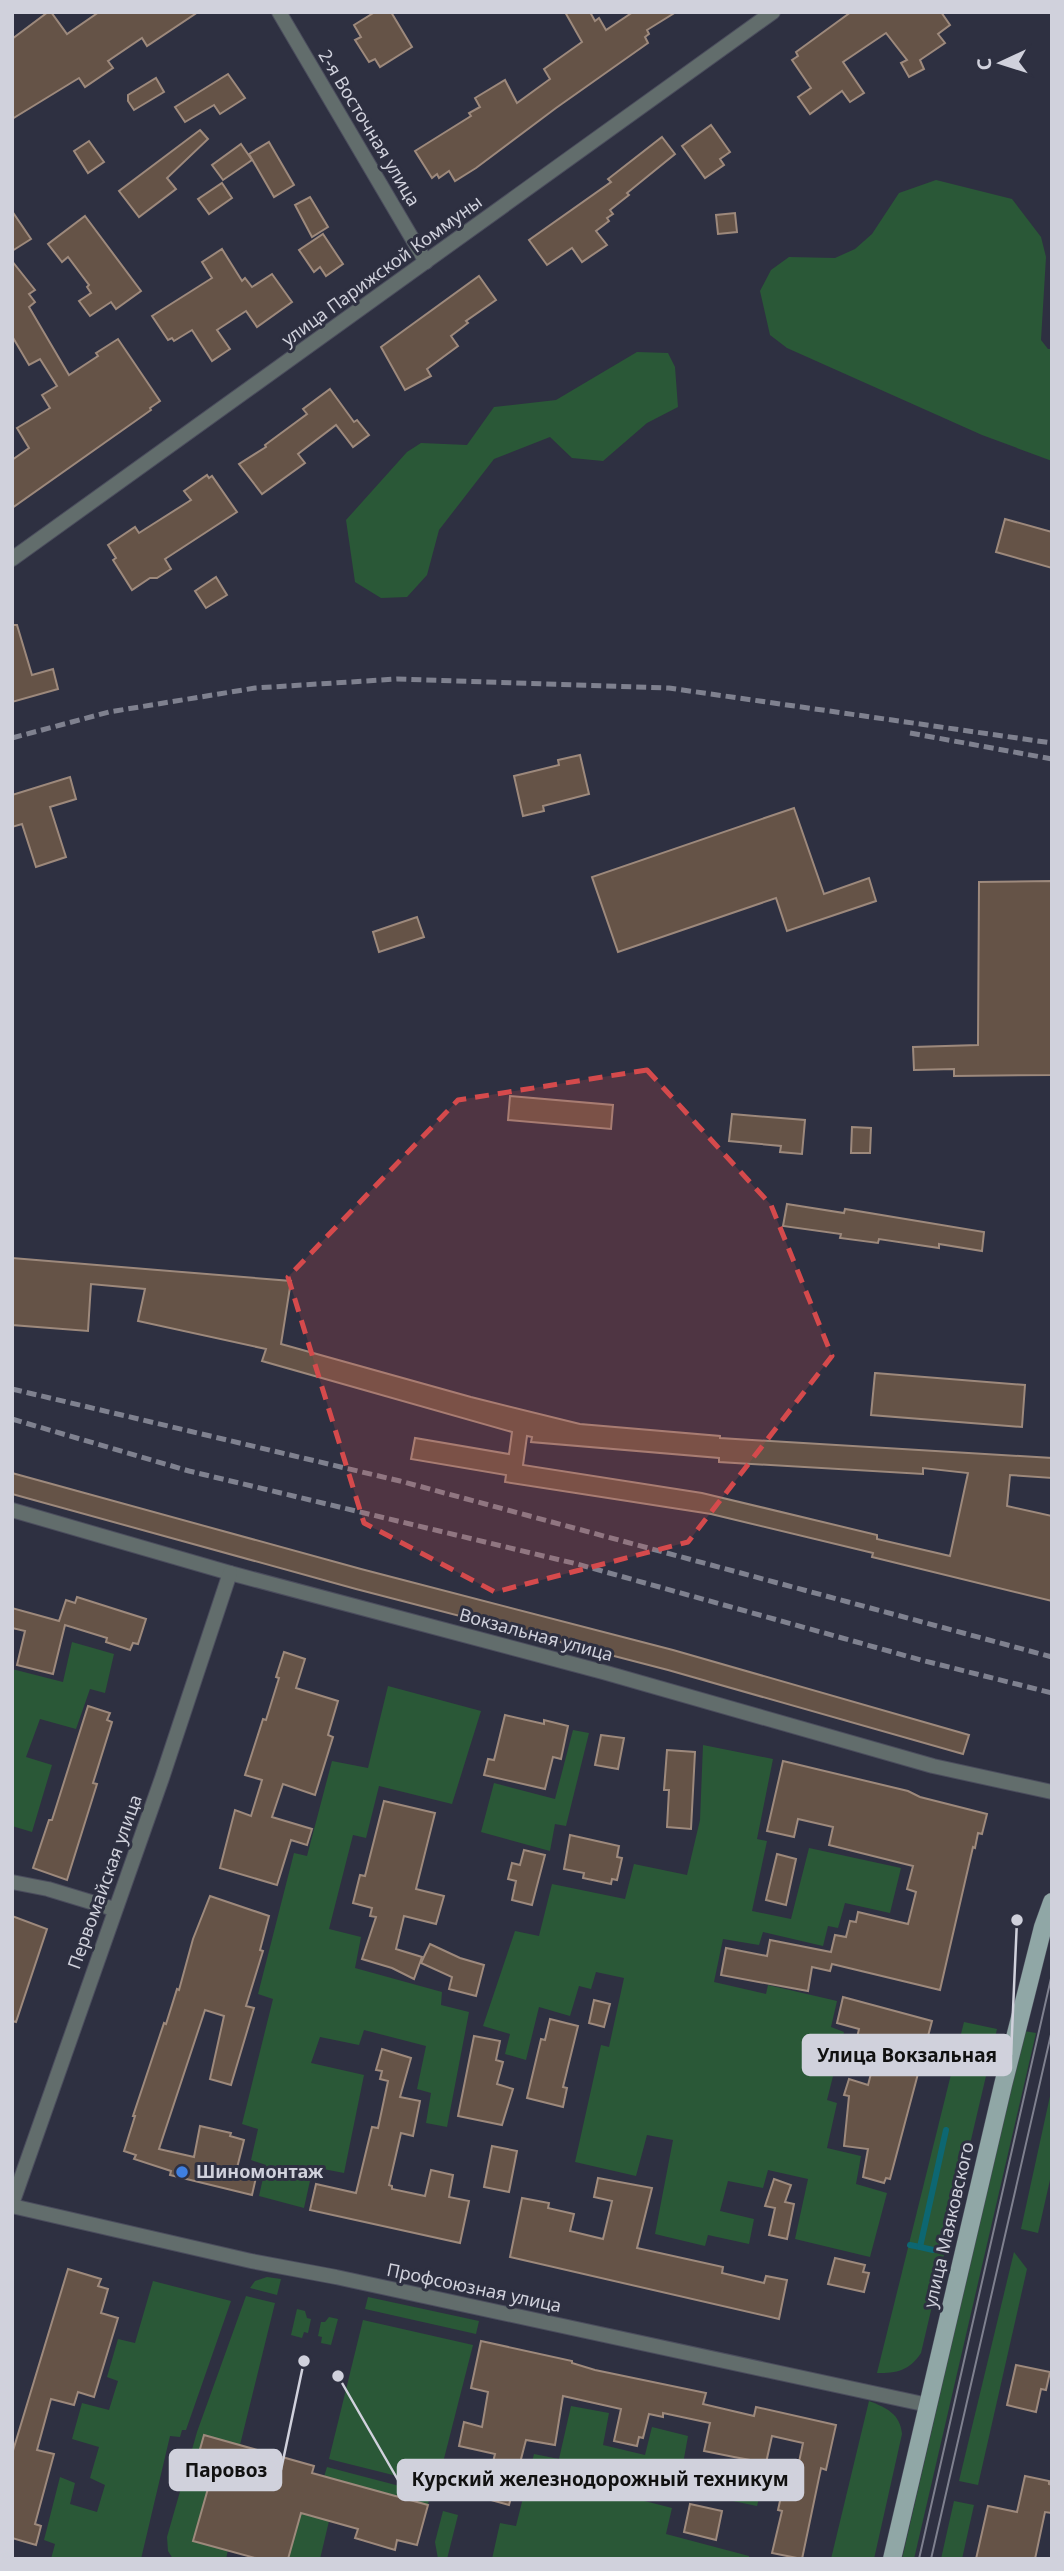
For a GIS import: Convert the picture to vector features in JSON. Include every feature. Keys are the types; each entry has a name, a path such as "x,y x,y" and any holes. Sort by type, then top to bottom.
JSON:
{"main road":[{"name":"улица Маяковского","path":"892,2559 1019,2018 1052,1902"}],"street":[{"name":"2-я Восточная улица","path":"279,12 426,262"},
{"name":"улица Парижской Коммуны","path":"12,559 773,12"},
{"name":"Вокзальная улица","path":"12,1510 230,1573 603,1672 933,1766 1049,1792"},
{"name":"Первомайская улица","path":"12,2205 162,1778 230,1573"},
{"path":"12,1882 48,1889 114,1909"},
{"name":"Профсоюзная улица","path":"12,2205 251,2262 335,2277 928,2405"}],"highlighted area":[{"path":"647,1070 771,1205 832,1356 688,1542 495,1592 364,1523 288,1277 458,1100"}],"green space":[{"path":"936,180 1012,199 1041,237 1046,257 1041,340 1048,349 1052,349 1052,461 982,435 787,348 770,335 760,291 771,270 789,257 835,258 855,249 872,234 899,193"},
{"path":"637,352 668,353 675,367 678,407 647,423 603,461 572,458 550,437 494,459 439,530 427,575 407,597 381,598 355,582 346,520 407,452 421,443 467,445 494,407 556,400"},
{"path":"72,1642 114,1654 105,1693 90,1689 76,1729 40,1719 26,1757 52,1765 32,1832 12,1826 12,1669 63,1682"},
{"path":"388,1686 481,1711 452,1804 379,1786 366,1838 353,1835 329,1929 361,1937 355,1968 442,1992 441,2005 469,2012 447,2127 426,2123 431,2093 417,2089 426,2046 364,2030 359,2045 320,2037 311,2063 364,2075 344,2173 313,2167 304,2208 259,2196 266,2165 251,2160 258,2129 242,2124 273,1999 258,1994 294,1853 307,1856 332,1761 368,1768"},
{"path":"573,1730 589,1733 566,1826 555,1824 550,1851 481,1832 494,1783 555,1799"},
{"path":"703,1745 773,1759 757,1839 767,1841 752,1911 791,1919 809,1848 901,1868 890,1913 845,1903 838,1928 828,1926 823,1946 763,1932 759,1945 723,1939 714,1982 766,1994 768,1985 837,2001 831,2027 844,2032 827,2100 837,2103 827,2148 861,2156 856,2184 887,2193 870,2257 795,2239 808,2179 768,2170 763,2188 728,2181 720,2211 754,2219 749,2244 708,2235 705,2246 655,2234 673,2140 647,2135 636,2176 575,2162 601,2045 609,2047 624,1978 596,1972 591,1989 579,1986 570,2016 539,2007 526,2060 505,2054 510,2034 483,2026 515,1931 539,1936 552,1884 625,1899 634,1864 687,1875 700,1820"},
{"path":"964,2022 997,2029 921,2353 912,2364 902,2370 877,2373"},
{"path":"1024,2031 1036,2033 914,2559 902,2559"},
{"path":"1052,2087 1052,2171 1038,2233 1021,2229"},
{"path":"1014,2252 1027,2269 978,2485 959,2481"},
{"path":"267,2277 281,2279 277,2295 250,2288 255,2281"},
{"path":"153,2281 231,2301 186,2430 182,2430 180,2437 170,2436 141,2559 51,2559 55,2544 44,2540 60,2477 75,2483 70,2504 97,2512 105,2485 90,2478 99,2447 72,2439 82,2403 109,2410 118,2381 107,2377 118,2339 135,2343"},
{"path":"246,2296 275,2303 240,2445 204,2435 193,2473 211,2478 193,2541 228,2550 226,2559 173,2559 168,2551 167,2537 197,2432"},
{"path":"368,2297 479,2321 476,2334 365,2309"},
{"path":"297,2309 305,2311 307,2318 311,2319 308,2333 304,2332 302,2338 291,2335"},
{"path":"329,2317 338,2319 331,2345 321,2343 322,2337 318,2336 321,2322 325,2322"},
{"path":"363,2320 473,2345 437,2486 329,2459"},
{"path":"869,2401 892,2413 899,2421 902,2434 874,2559 831,2559"},
{"path":"571,2406 609,2413 603,2445 645,2455 652,2427 688,2436 683,2464 763,2482 757,2506 685,2491 686,2483 637,2471 629,2497 672,2508 666,2534 749,2556 749,2559 492,2559 500,2523 516,2526 534,2454 559,2459"},
{"path":"327,2467 430,2494 428,2505 324,2477"},
{"path":"954,2501 974,2505 962,2559 941,2559"},
{"path":"443,2511 458,2515 447,2559 438,2559 435,2542"},
{"path":"301,2513 329,2521 320,2559 288,2559"}],"building":[{"path":"51,12 67,34 99,12 198,12 147,46 142,38 108,61 113,68 85,87 79,78 12,119 12,39"},
{"path":"375,12 391,12 412,47 380,67 375,59 369,62 355,40 361,37 354,25"},
{"path":"565,12 590,12 595,21 599,18 606,30 633,12 676,12 647,30 649,34 645,37 648,43 476,168 455,181 449,171 439,178 437,174 432,178 415,151 471,116 469,113 480,107 475,98 505,80 517,103 550,79 544,69 582,42"},
{"path":"851,12 941,12 950,25 938,34 945,43 920,60 924,69 909,77 901,63 907,60 886,33 843,62 864,93 850,102 842,91 810,114 798,97 811,88 792,60 798,56 796,52"},
{"path":"228,74 245,98 220,114 214,105 185,122 175,107"},
{"path":"156,78 164,92 134,110 128,101 128,95"},
{"path":"711,125 730,152 720,159 724,165 705,178 682,146"},
{"path":"200,130 208,139 167,178 176,189 139,217 119,191"},
{"path":"662,137 675,154 610,210 613,214 607,218 609,221 596,231 607,245 582,262 572,248 547,265 529,240 611,182 608,179"},
{"path":"89,141 104,162 88,173 74,151"},
{"path":"269,142 294,185 274,197 249,154"},
{"path":"241,144 252,160 223,180 212,165"},
{"path":"222,183 232,198 209,214 198,199"},
{"path":"310,197 328,227 312,237 295,205"},
{"path":"12,211 31,239 12,251"},
{"path":"735,213 737,232 718,234 716,215"},
{"path":"85,216 141,291 116,309 111,302 90,316 79,301 91,293 87,287 89,285 68,257 62,262 48,244"},
{"path":"323,234 343,264 326,276 320,267 314,272 299,250"},
{"path":"222,249 242,281 245,278 252,287 272,274 292,302 257,327 246,311 217,330 230,349 212,361 192,330 174,341 172,338 168,340 152,316 212,278 202,262"},
{"path":"12,261 35,290 29,294 35,302 29,307 69,375 118,339 160,401 12,508 12,460 29,448 17,428 50,408 42,395 57,386 40,359 29,365 12,336"},
{"path":"479,276 496,300 466,321 468,323 451,336 458,346 427,369 431,376 405,390 381,347"},
{"path":"330,389 354,422 357,420 369,435 353,447 336,425 298,454 305,463 262,494 239,464 266,447 265,445 307,414 303,409"},
{"path":"207,475 209,478 212,476 237,512 165,559 171,569 132,590 113,560 116,558 108,545 135,527 139,533 191,500 184,491"},
{"path":"1005,519 1052,532 1052,568 996,552"},
{"path":"216,577 227,595 206,608 195,591"},
{"path":"12,625 17,625 32,675 53,669 58,689 12,702"},
{"path":"580,755 589,794 543,806 544,811 523,816 514,776 559,765 558,760"},
{"path":"70,777 76,799 50,807 66,857 36,867 22,824 12,827 12,795"},
{"path":"794,808 824,894 869,878 876,901 787,931 776,898 618,952 592,877"},
{"path":"1052,881 1052,1075 954,1076 954,1069 914,1070 913,1047 978,1045 979,882"},
{"path":"417,917 424,937 379,952 373,932"},
{"path":"510,1096 613,1105 611,1129 508,1120"},
{"path":"732,1114 805,1120 802,1154 780,1152 781,1146 729,1141"},
{"path":"852,1127 871,1128 870,1153 851,1153"},
{"path":"787,1204 844,1213 845,1209 984,1232 982,1251 879,1239 878,1243 840,1238 841,1234 783,1226"},
{"path":"12,1258 291,1281 281,1344 580,1424 720,1438 1052,1458 1052,1478 1010,1475 1007,1506 1052,1516 1052,1601 872,1557 873,1553 711,1514 505,1482 506,1475 411,1459 415,1438 509,1454 512,1432 262,1361 266,1349 138,1321 145,1289 91,1284 88,1331 12,1325","holes":["527,1436 532,1437 531,1442 719,1458 719,1462 923,1474 923,1468 968,1473 950,1556 877,1539 877,1535 702,1493 523,1465"]},
{"path":"875,1373 1025,1385 1022,1427 871,1415"},
{"path":"12,1473 361,1569 673,1650 969,1735 963,1754 668,1670 356,1589 12,1494"},
{"path":"77,1597 146,1619 138,1644 133,1643 130,1650 106,1642 107,1638 65,1625 53,1674 17,1665 25,1631 12,1628 12,1608 59,1621 66,1600 75,1603"},
{"path":"284,1652 305,1659 296,1688 338,1701 328,1735 333,1737 315,1795 283,1784 272,1817 312,1829 307,1845 291,1840 277,1885 220,1868 235,1810 251,1816 262,1780 245,1775 263,1719 266,1720"},
{"path":"88,1706 110,1713 107,1720 112,1722 93,1783 97,1784 67,1880 33,1868 49,1820 52,1820"},
{"path":"505,1715 544,1724 544,1720 568,1726 561,1759 553,1757 545,1789 484,1775 488,1759 494,1760"},
{"path":"601,1735 624,1738 618,1769 595,1765"},
{"path":"667,1750 695,1752 691,1829 667,1827 669,1790 664,1790"},
{"path":"783,1761 908,1791 920,1797 987,1814 982,1834 978,1833 975,1848 973,1847 940,1990 832,1964 830,1971 812,1967 808,1991 721,1975 726,1948 767,1956 770,1940 831,1952 835,1935 846,1937 850,1921 856,1922 858,1912 908,1924 916,1892 907,1889 913,1866 829,1845 833,1827 798,1819 794,1837 767,1831"},
{"path":"384,1801 435,1813 416,1889 444,1896 436,1924 404,1916 396,1949 422,1957 414,1979 392,1968 362,1959 376,1917 370,1916 372,1908 353,1903 360,1875 365,1876"},
{"path":"570,1835 619,1846 617,1857 622,1858 617,1880 612,1879 611,1884 583,1878 584,1873 564,1869"},
{"path":"524,1850 545,1855 532,1905 512,1900 516,1881 508,1879 512,1863 520,1865"},
{"path":"777,1854 796,1859 786,1905 766,1900"},
{"path":"210,1896 269,1916 260,1950 263,1951 246,2006 254,2008 231,2085 210,2079 224,2016 205,2010 159,2149 194,2157 200,2126 231,2133 230,2136 244,2140 237,2168 257,2173 252,2195 170,2175 171,2171 134,2159 136,2155 124,2151 164,2023 166,2024 177,1989 179,1990 193,1939"},
{"path":"12,1916 47,1929 16,2022 12,2021"},
{"path":"430,1944 460,1958 484,1965 476,1996 449,1989 452,1977 421,1963"},
{"path":"843,1997 932,2021 890,2179 886,2178 884,2183 863,2177 868,2149 844,2146 849,2096 844,2095 849,2079 868,2085 878,2047 856,2042 859,2029 837,2023"},
{"path":"594,2000 610,2004 604,2027 589,2023"},
{"path":"550,2019 578,2026 563,2087 567,2088 563,2107 527,2098 541,2039 545,2040"},
{"path":"474,2036 500,2041 496,2060 503,2062 497,2084 513,2089 502,2125 458,2116"},
{"path":"382,2049 411,2058 400,2097 420,2101 413,2136 401,2133 389,2185 392,2189 425,2196 431,2170 453,2175 449,2197 469,2201 460,2243 310,2210 316,2184 356,2193 372,2127 378,2128 388,2081 380,2079 382,2071 376,2070"},
{"path":"492,2146 517,2151 509,2192 484,2187"},
{"path":"598,2178 652,2188 637,2248 723,2267 722,2273 764,2283 766,2276 787,2280 779,2319 510,2257 522,2198 549,2203 548,2208 574,2214 570,2231 603,2239 612,2201 594,2197"},
{"path":"774,2179 791,2185 785,2202 794,2204 787,2239 769,2235 775,2208 765,2206"},
{"path":"835,2258 865,2265 863,2272 869,2273 864,2292 828,2284"},
{"path":"68,2269 101,2279 98,2286 108,2289 101,2313 118,2318 94,2397 78,2392 74,2405 51,2399 37,2450 54,2454 35,2524 41,2526 36,2545 12,2538 12,2454"},
{"path":"481,2341 572,2361 595,2370 706,2393 703,2404 754,2416 756,2407 836,2425 826,2470 821,2468 802,2559 772,2553 782,2511 778,2510 784,2483 794,2486 803,2443 772,2436 766,2463 704,2451 710,2423 663,2413 663,2417 649,2414 643,2438 639,2437 637,2446 614,2441 621,2409 563,2396 555,2445 526,2440 509,2505 484,2498 495,2454 459,2446 464,2422 482,2427 488,2392 471,2388"},
{"path":"1016,2365 1050,2372 1046,2390 1041,2389 1036,2412 1007,2405"},
{"path":"204,2435 314,2466 312,2473 428,2505 417,2545 397,2540 395,2550 355,2538 358,2529 301,2513 288,2559 259,2559 193,2541 211,2478 193,2474"},
{"path":"1025,2476 1049,2481 1052,2485 1052,2513 1045,2512 1035,2559 976,2559 988,2506 1017,2512"},
{"path":"690,2504 722,2511 716,2540 684,2532"}],"waterway":[{"path":"910,2245 920,2247 946,2130"},
{"path":"920,2247 933,2250"}],"tram line":[{"path":"919,2559 1052,1974"},
{"path":"931,2559 1052,2030"}],"railway":[{"path":"12,738 109,712 255,688 397,679 669,688 1052,743"},
{"path":"910,733 1052,759"},
{"path":"12,1389 400,1481 1052,1657"},
{"path":"12,1419 189,1471 577,1564 921,1660 1052,1693"}],"place":[{"name":"Улица Вокзальная","path":"1017,1920"},
{"name":"Шиномонтаж","path":"182,2172"},
{"name":"Паровоз","path":"304,2361"},
{"name":"Курский железнодорожный техникум","path":"338,2376"}]}
